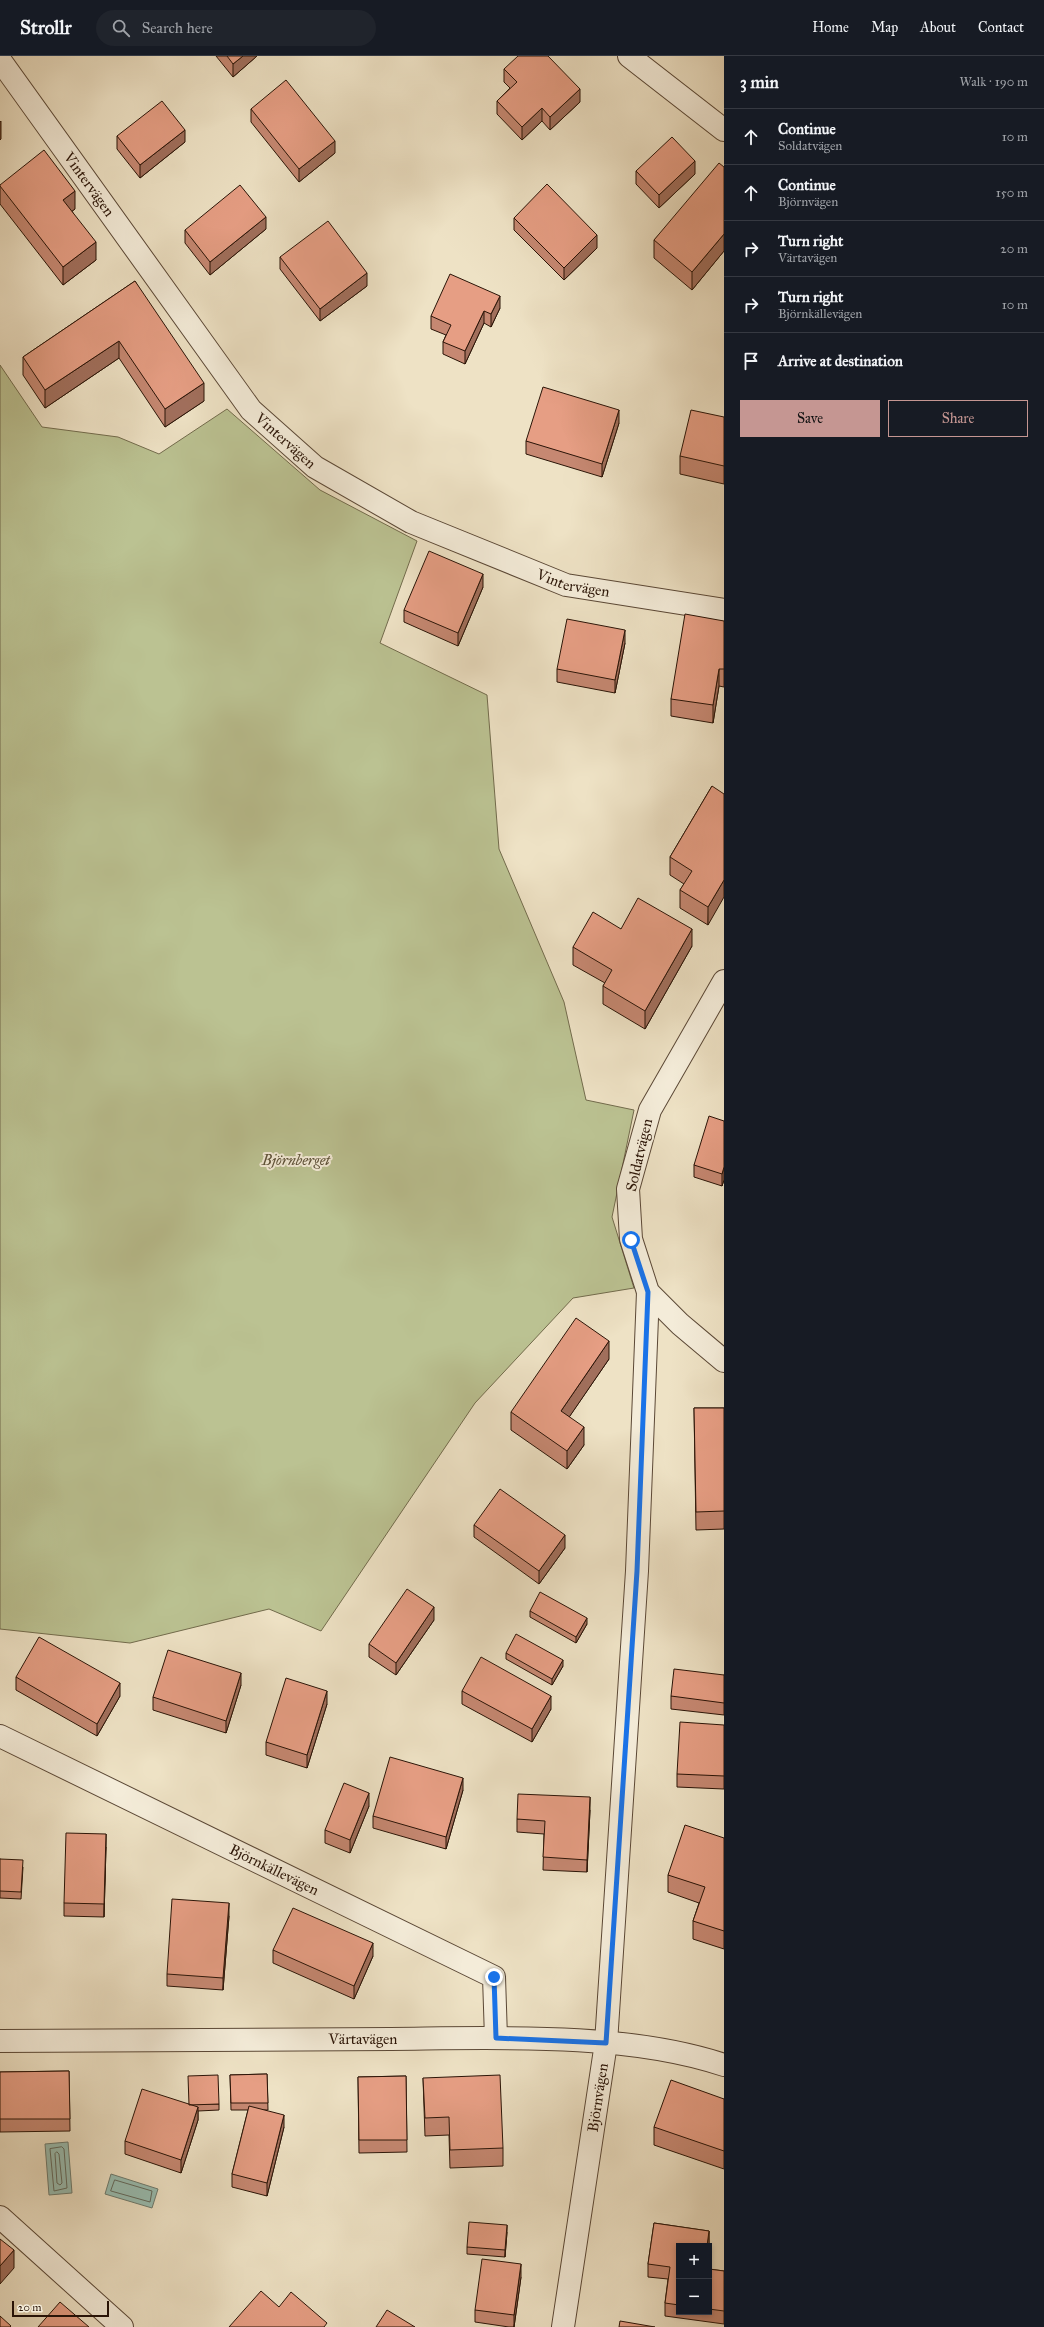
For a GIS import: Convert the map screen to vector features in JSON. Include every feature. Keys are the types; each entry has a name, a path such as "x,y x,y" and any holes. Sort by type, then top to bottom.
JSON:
{"street":[{"path":"629,56 724,130"},
{"name":"Vintervägen","path":"0,60 251,410 315,467 412,522 566,584 724,610"},
{"name":"Soldatvägen","path":"724,981 650,1110 628,1189 631,1240 648,1292 680,1324 724,1361"},
{"name":"Björnvägen","path":"563,2327 606,2043 637,1571 648,1292"},
{"name":"Björnkällevägen","path":"0,1736 494,1977 496,2038"},
{"name":"Värtavägen","path":"0,2041 496,2038 606,2043 694,2055 724,2065"},
{"path":"0,2217 122,2327"}],"green space":[{"name":"Björnberget","path":"0,365 42,427 118,437 159,454 227,409 320,490 417,541 380,643 487,695 499,849 564,1002 586,1100 634,1110 612,1217 634,1288 573,1298 475,1403 321,1631 269,1609 130,1643 0,1629"}],"water":[{"path":"68,2142 72,2193 49,2195 45,2144"},
{"path":"111,2174 158,2189 152,2208 105,2194"}],"building":[{"path":"227,56 243,56 233,64"},
{"path":"518,56 548,56 580,89 550,117 542,108 522,127 497,101 517,82 504,69"},
{"path":"286,80 335,141 299,169 251,109"},
{"path":"162,101 185,130 140,165 117,136"},
{"path":"672,137 695,161 659,195 636,171"},
{"path":"44,150 75,191 63,200 96,242 63,267 0,186"},
{"path":"719,163 724,167 724,234 692,272 654,240"},
{"path":"547,184 597,235 564,268 514,218"},
{"path":"240,185 266,217 210,262 185,230"},
{"path":"328,221 367,273 320,309 280,257"},
{"path":"450,274 500,296 491,314 484,311 465,351 443,342 451,325 431,316"},
{"path":"135,281 204,383 165,409 119,341 45,390 23,357"},
{"path":"543,387 619,410 602,464 526,441"},
{"path":"691,410 724,417 724,466 680,456"},
{"path":"429,551 483,574 458,633 404,610"},
{"path":"685,614 724,621 724,669 719,669 713,705 671,699"},
{"path":"567,619 625,630 615,680 557,669"},
{"path":"712,786 724,794 724,880 708,907 680,890 692,871 670,857"},
{"path":"638,898 692,929 645,1011 603,986 612,970 573,947 593,912 621,929"},
{"path":"709,1116 724,1121 724,1167 722,1174 694,1165"},
{"path":"576,1318 609,1341 561,1411 584,1427 567,1451 511,1412"},
{"path":"694,1408 724,1408 724,1511 696,1512"},
{"path":"500,1489 565,1535 539,1571 474,1525"},
{"path":"407,1589 434,1607 396,1663 369,1644"},
{"path":"540,1592 587,1618 576,1637 530,1611"},
{"path":"516,1634 563,1660 552,1679 506,1653"},
{"path":"39,1637 120,1683 97,1724 16,1677"},
{"path":"168,1650 241,1673 226,1721 153,1697"},
{"path":"481,1657 551,1696 532,1729 462,1691"},
{"path":"674,1669 724,1675 724,1703 671,1696"},
{"path":"286,1678 327,1691 307,1755 266,1742"},
{"path":"680,1722 724,1725 724,1776 677,1774"},
{"path":"390,1757 463,1778 446,1837 373,1816"},
{"path":"344,1783 369,1793 350,1840 325,1830"},
{"path":"518,1794 590,1797 587,1860 543,1857 545,1821 517,1819"},
{"path":"685,1825 724,1838 724,1931 693,1921 705,1887 668,1875"},
{"path":"66,1833 106,1834 104,1904 64,1903"},
{"path":"0,1859 23,1860 21,1892 0,1891"},
{"path":"172,1899 229,1903 223,1978 167,1974"},
{"path":"293,1908 373,1943 354,1986 273,1950"},
{"path":"69,2071 70,2119 0,2119 0,2072"},
{"path":"267,2074 268,2103 231,2103 230,2075"},
{"path":"218,2075 219,2104 189,2105 188,2076"},
{"path":"500,2075 503,2148 450,2150 449,2117 425,2118 423,2078"},
{"path":"406,2076 407,2140 359,2140 358,2077"},
{"path":"671,2080 724,2099 724,2151 654,2127"},
{"path":"142,2089 198,2107 181,2160 125,2141"},
{"path":"249,2106 284,2115 267,2183 232,2174"},
{"path":"469,2222 507,2225 505,2250 467,2247"},
{"path":"654,2223 709,2231 707,2243 676,2243 676,2305 665,2303 670,2267 648,2264"},
{"path":"0,2239 14,2250 0,2266"},
{"path":"482,2259 521,2264 514,2315 475,2310"},
{"path":"712,2269 724,2271 724,2311 712,2309"},
{"path":"261,2291 279,2307 291,2292 327,2323 324,2327 229,2327"},
{"path":"60,2302 89,2327 38,2327"},
{"path":"387,2310 415,2327 376,2327"},
{"path":"0,2316 11,2326 10,2327 0,2327"},
{"path":"620,2321 655,2327 619,2327"}],"route":[{"path":"494,1977 496,2038 606,2043 637,1571 648,1292 631,1240"}]}
